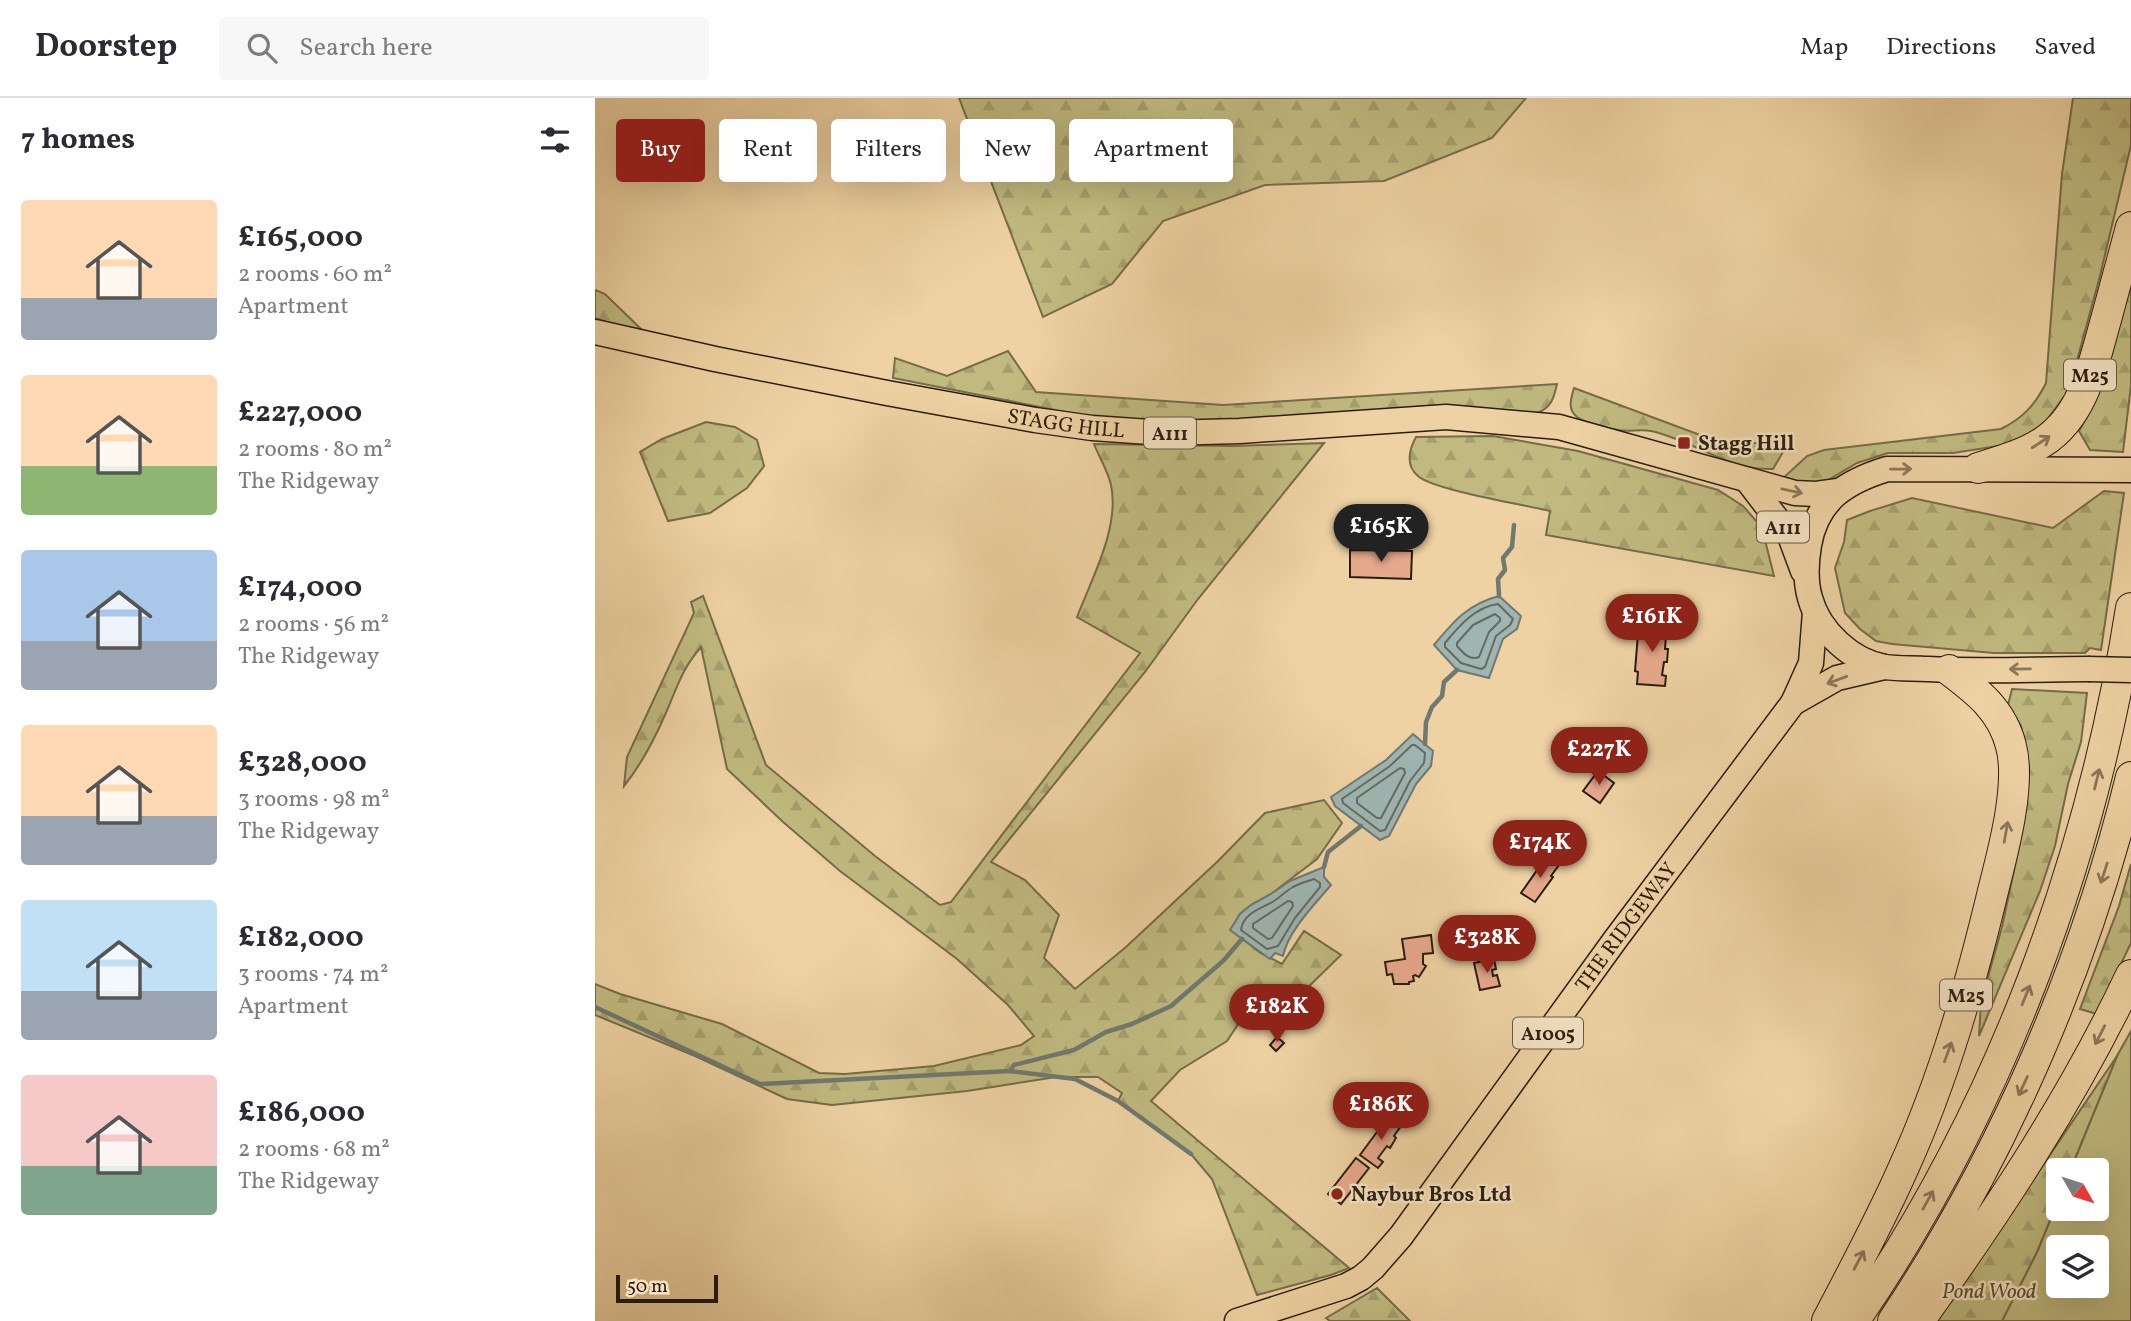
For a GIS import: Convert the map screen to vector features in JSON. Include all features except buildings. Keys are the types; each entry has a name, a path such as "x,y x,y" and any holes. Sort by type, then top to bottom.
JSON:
{"highway":[{"name":"M25","path":"1978,468 2004,460 2043,442 2074,410 2093,366 2131,227"},
{"name":"M25","path":"1854,1321 1891,1265 1945,1169 1987,1085 2035,973 2059,908 2107,741 2131,608"},
{"name":"M25","path":"1827,1321 1883,1215 1925,1117 1955,1032 2001,860 2013,784 2012,748 2008,734 1994,709 1973,688 1948,670"},
{"path":"1893,1321 1960,1211 2033,1064 2084,936 2131,777"},
{"path":"1919,1321 2023,1170 2079,1075 2131,975"}],"main road":[{"name":"STAGG HILL","path":"595,332 861,388 1092,428 1164,433 1446,418 1501,421 1559,428 1795,493 1837,491"},
{"path":"2123,470 1887,469 1865,476 1837,491 1812,528 1807,559 1807,582 1815,612 1828,632 1843,647 1860,658 1884,667 1948,670 2131,670"},
{"name":"A111","path":"1747,480 1790,536 1807,582"},
{"name":"THE RIDGEWAY","path":"1237,1321 1346,1286 1361,1278 1386,1254 1793,702 1811,663 1815,612"},
{"name":"THE RIDGEWAY","path":"1793,702 1837,678 1884,667"}],"green space":[{"path":"959,98 1526,98 1492,138 1384,181 1265,185 1163,221 1112,284 1043,317 991,182 1055,182 1055,119 967,119"},
{"path":"2073,98 2131,98 2131,145 2069,390 2043,425 2011,444 1953,453 1888,453 1857,463 1828,480 1811,484 1781,480 1807,456 1824,450 2001,429 2016,420 2033,404 2046,383 2062,174"},
{"path":"2131,272 2131,385 2123,452 2090,450 2079,431 2105,374"},
{"path":"595,290 605,294 642,330 595,318"},
{"path":"1008,351 1036,392 1223,405 1557,384 1551,402 1537,413 1476,409 1160,424 1096,418 893,378 895,358 947,376"},
{"path":"1574,388 1716,441 1787,445 1773,469 1741,465 1666,435 1647,430 1614,429 1580,419 1571,407"},
{"path":"706,422 735,427 757,440 764,466 747,488 710,513 668,521 640,452 662,439"},
{"path":"1493,436 1578,451 1718,490 1743,506 1758,523 1774,576 1546,535 1550,511 1442,487 1418,476 1411,467 1410,452 1416,437"},
{"path":"1324,443 1198,599 1145,672 991,862 1025,880 1059,915 1044,958 1075,989 1126,947 1265,813 1324,800 1342,823 1317,859 1240,914 1231,930 1259,952 1282,964 1304,931 1341,955 1300,995 1261,1000 1241,1020 1227,1041 1180,1070 1151,1101 1349,1268 1257,1295 1212,1179 1191,1154 1118,1101 1122,1093 1098,1077 1056,1077 967,1091 832,1105 787,1099 695,1056 595,1015 595,984 722,1024 819,1073 845,1074 934,1066 1021,1045 1034,1036 1008,1005 957,959 840,871 727,769 701,647 684,672 647,752 624,786 627,757 694,613 691,602 703,596 766,765 875,856 940,905 951,902 1140,653 1077,617 1103,552 1112,518 1111,485 1094,444 1231,446"},
{"path":"2104,491 2124,493 2101,650 2090,648 2085,653 1994,653 1892,644 1876,641 1845,613 1835,568 1844,542 1847,520 1912,498 2053,528"},
{"path":"2012,689 2087,693 2081,742 2068,784 2055,846 2040,891 1979,1036 1981,1002 2002,927 2019,847 2029,767 2021,726 2008,705"},
{"path":"2131,864 2131,943 2097,1014 2080,1009 2119,906"},
{"path":"2131,1031 2131,1321 2002,1321 2049,1222 2109,1222 2109,1158 2075,1158 2117,1056"},
{"name":"Pond Wood","path":"2117,1056 2075,1158 2048,1158"},
{"name":"Pond Wood","path":"2046,1161 2046,1222 2049,1222 2002,1321 1937,1321"},
{"path":"1377,1288 1410,1321 1330,1321 1326,1318"}],"water":[{"path":"1499,596 1521,616 1517,629 1503,639 1489,678 1457,670 1434,645 1462,614 1488,599"},
{"path":"1413,734 1433,751 1431,766 1416,784 1389,836 1380,840 1335,806 1331,797 1386,760"},
{"path":"1324,867 1324,877 1331,885 1296,928 1283,956 1275,953 1270,959 1230,930 1240,914 1251,905 1290,881"}],"waterway":[{"path":"1499,596 1498,579 1505,570 1503,558 1512,547 1514,525"},
{"path":"1425,744 1426,722 1432,707 1442,696 1444,682 1457,670"},
{"path":"1324,867 1328,852 1361,826"},
{"path":"1010,1071 1014,1065 1074,1050 1106,1032 1132,1024 1171,1006 1223,961 1242,939"},
{"path":"595,1007 760,1084 1010,1071 1075,1079 1118,1101 1191,1154"}],"place":[{"name":"Stagg Hill","path":"1684,443"},
{"name":"Naybur Bros Ltd","path":"1337,1194"}]}
